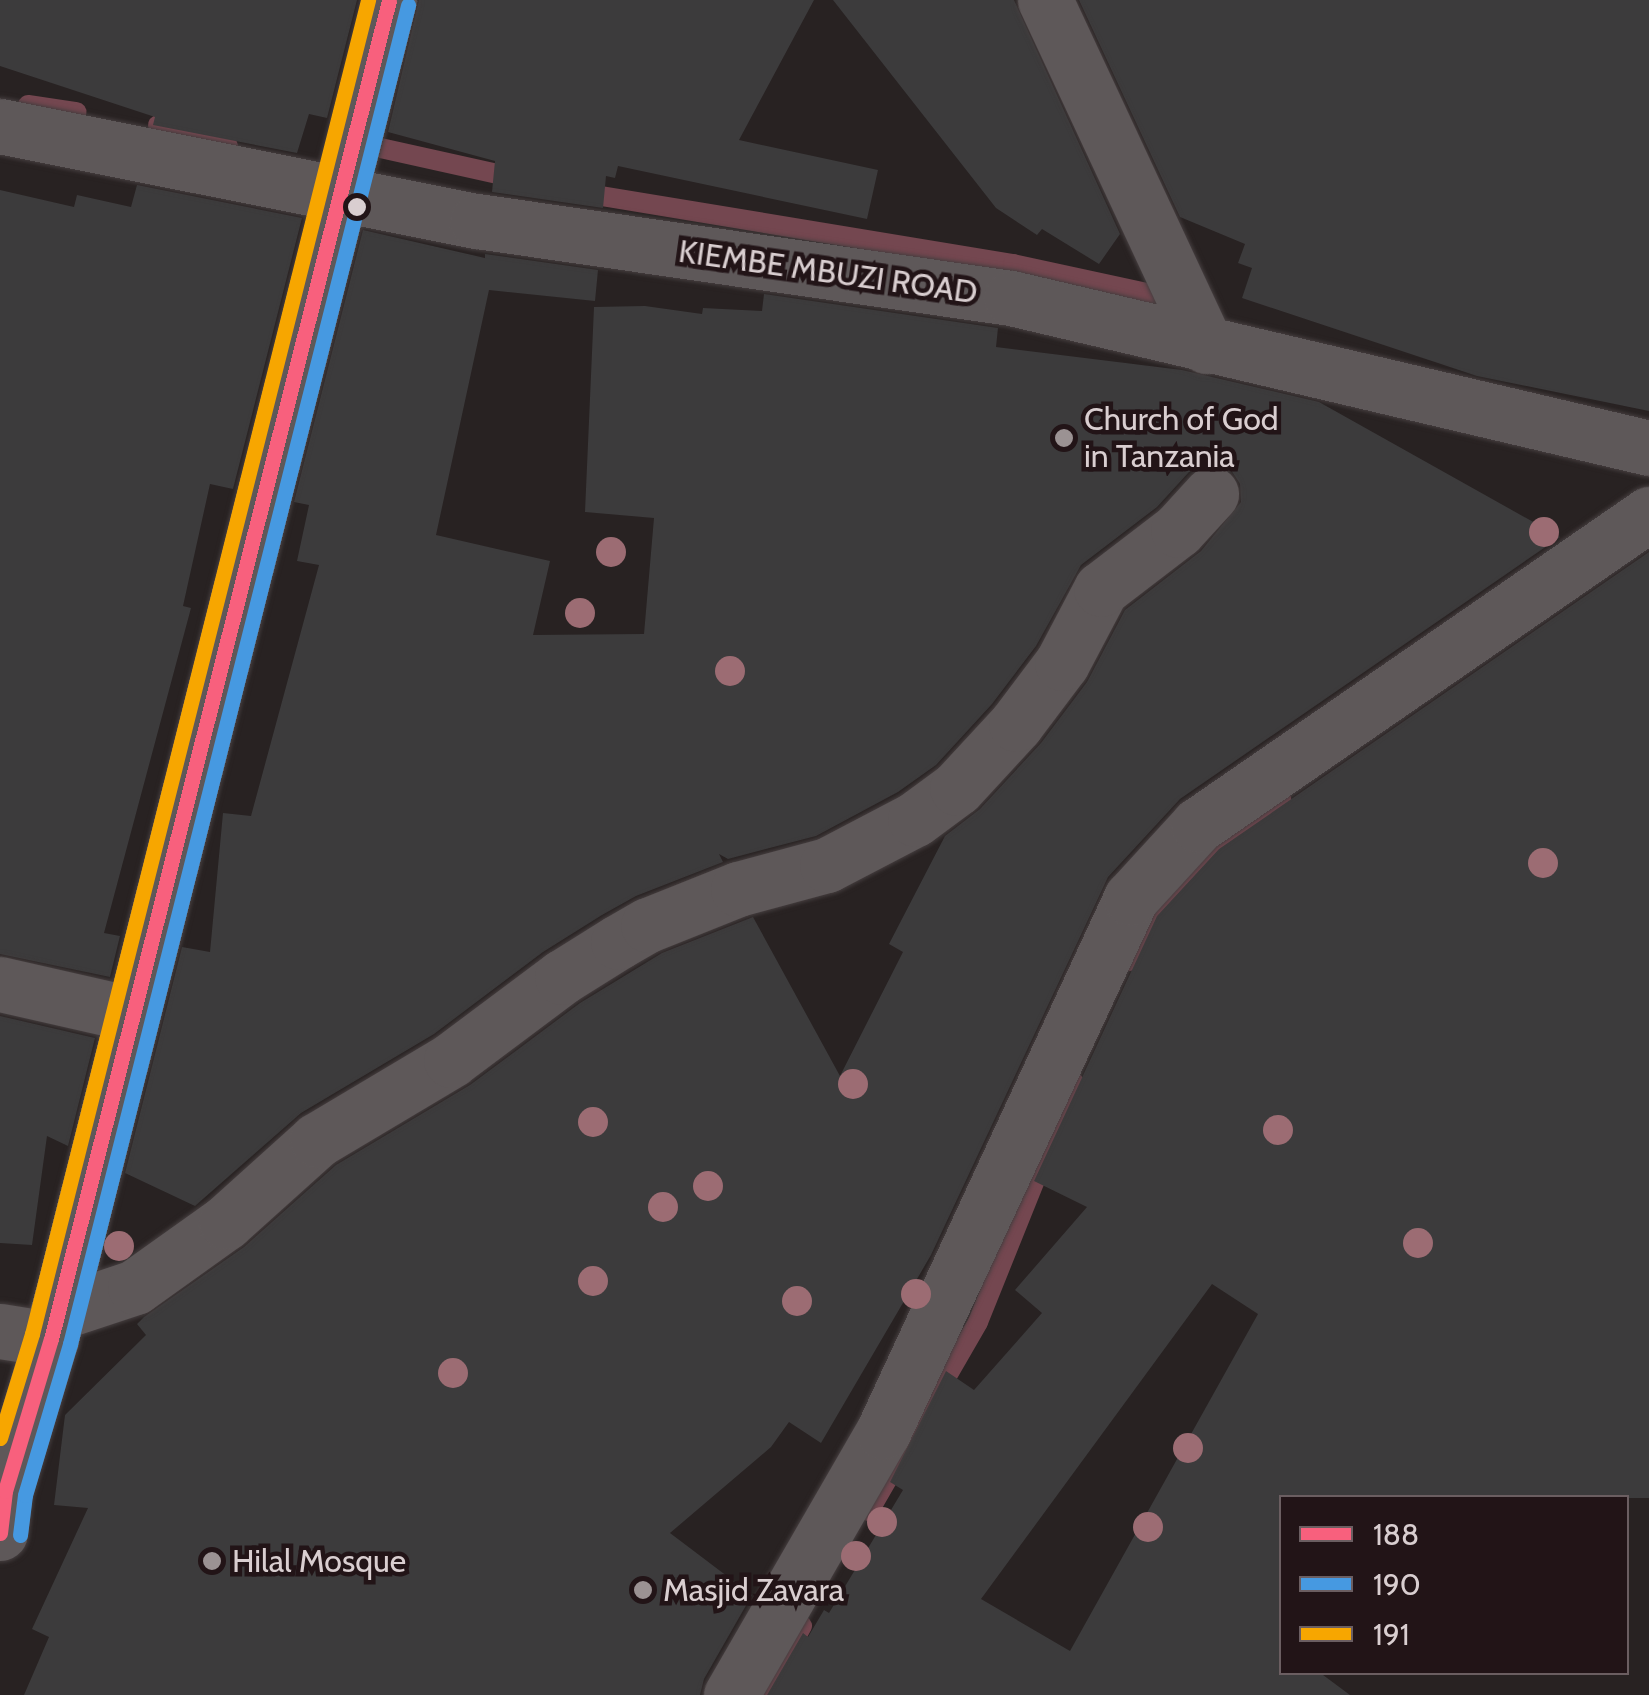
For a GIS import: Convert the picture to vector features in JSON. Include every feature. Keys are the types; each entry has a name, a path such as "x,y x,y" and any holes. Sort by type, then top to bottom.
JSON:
{"street":[{"path":"2,1506 36,1328 132,1014 389,0"},
{"path":"1045,0 1206,346"},
{"name":"KIEMBE MBUZI ROAD","path":"0,126 476,221 1011,298 1649,448"},
{"path":"36,1328 135,1287 226,1222 317,1140 452,1060 562,977 618,942 648,925 738,889 827,865 914,819 957,788 1016,724 1062,664 1101,589 1178,530 1211,494"},
{"path":"731,1695 882,1432 1131,898 1198,825 1649,514"},
{"path":"0,984 132,1014"}],"building":[{"path":"0,0 357,0 327,118 309,114 297,153 153,125 155,117 0,66"},
{"path":"419,0 814,0 739,140 878,170 867,219 618,166 615,178 606,176 603,208 492,192 495,161 388,132"},
{"path":"833,0 1014,0 1120,234 1099,264 1042,229 1037,235 996,208"},
{"path":"1079,0 1649,0 1649,411 1477,376 1242,298 1252,268 1238,263 1245,244 1180,217"},
{"path":"137,185 302,218 233,489 210,484 183,606 191,608 104,933 120,936 110,977 0,954 0,190 74,207 77,195 131,207"},
{"path":"363,230 485,258 485,254 598,270 595,301 489,290 436,535 550,561 533,635 644,634 654,518 585,512 594,307 645,306 702,314 703,308 762,311 764,294 998,328 996,347 1182,370 1319,402 1560,537 1180,799 1108,877 931,1255 821,1443 789,1422 771,1447 670,1533 752,1595 704,1679 700,1695 24,1695 49,1637 32,1629 88,1508 54,1505 65,1415 146,1335 137,1324 144,1317 244,1247 336,1165 470,1085 580,1003 662,953 753,917 840,1076 903,952 889,944 945,836 980,809 1041,743 1087,682 1125,610 1201,551 1241,502 1240,484 1231,470 1217,463 1189,472 1157,507 1081,565 1036,646 992,704 936,765 898,792 816,836 728,859 719,854 723,862 636,896 602,915 543,952 434,1034 301,1113 195,1206 125,1173 182,947 210,952 223,813 251,816 319,565 297,561 309,505 294,502"},
{"path":"1649,552 1649,1498 1279,1495 1279,1675 1323,1675 1350,1695 767,1695 803,1633 808,1637 824,1610 829,1613 903,1490 890,1482 946,1371 974,1390 1042,1313 1015,1290 1087,1207 1034,1181 1157,916 1219,849","holes":["1212,1284 1258,1314 1070,1651 981,1599"]},
{"path":"0,1016 95,1038 68,1146 47,1136 32,1245 0,1243"}],"waterway":[{"path":"28,105 76,112"},
{"path":"158,125 228,146"},
{"path":"372,131 367,145 520,179"},
{"path":"577,192 1013,264 1179,300"},
{"path":"1129,961 1177,880 1281,799"},
{"path":"869,1511 978,1322 1074,1083"},
{"path":"764,1695 802,1626"}],"transit line":[{"name":"191","path":"0,1438 32,1334 368,0"},
{"name":"188","path":"0,1533 5,1491 51,1339 389,0"},
{"name":"190","path":"20,1535 25,1495 70,1344 408,5"}],"place":[{"name":"Church of God in Tanzania","path":"1064,438"},
{"name":"Hilal Mosque","path":"212,1561"},
{"name":"Masjid Zavara","path":"643,1590"}]}
